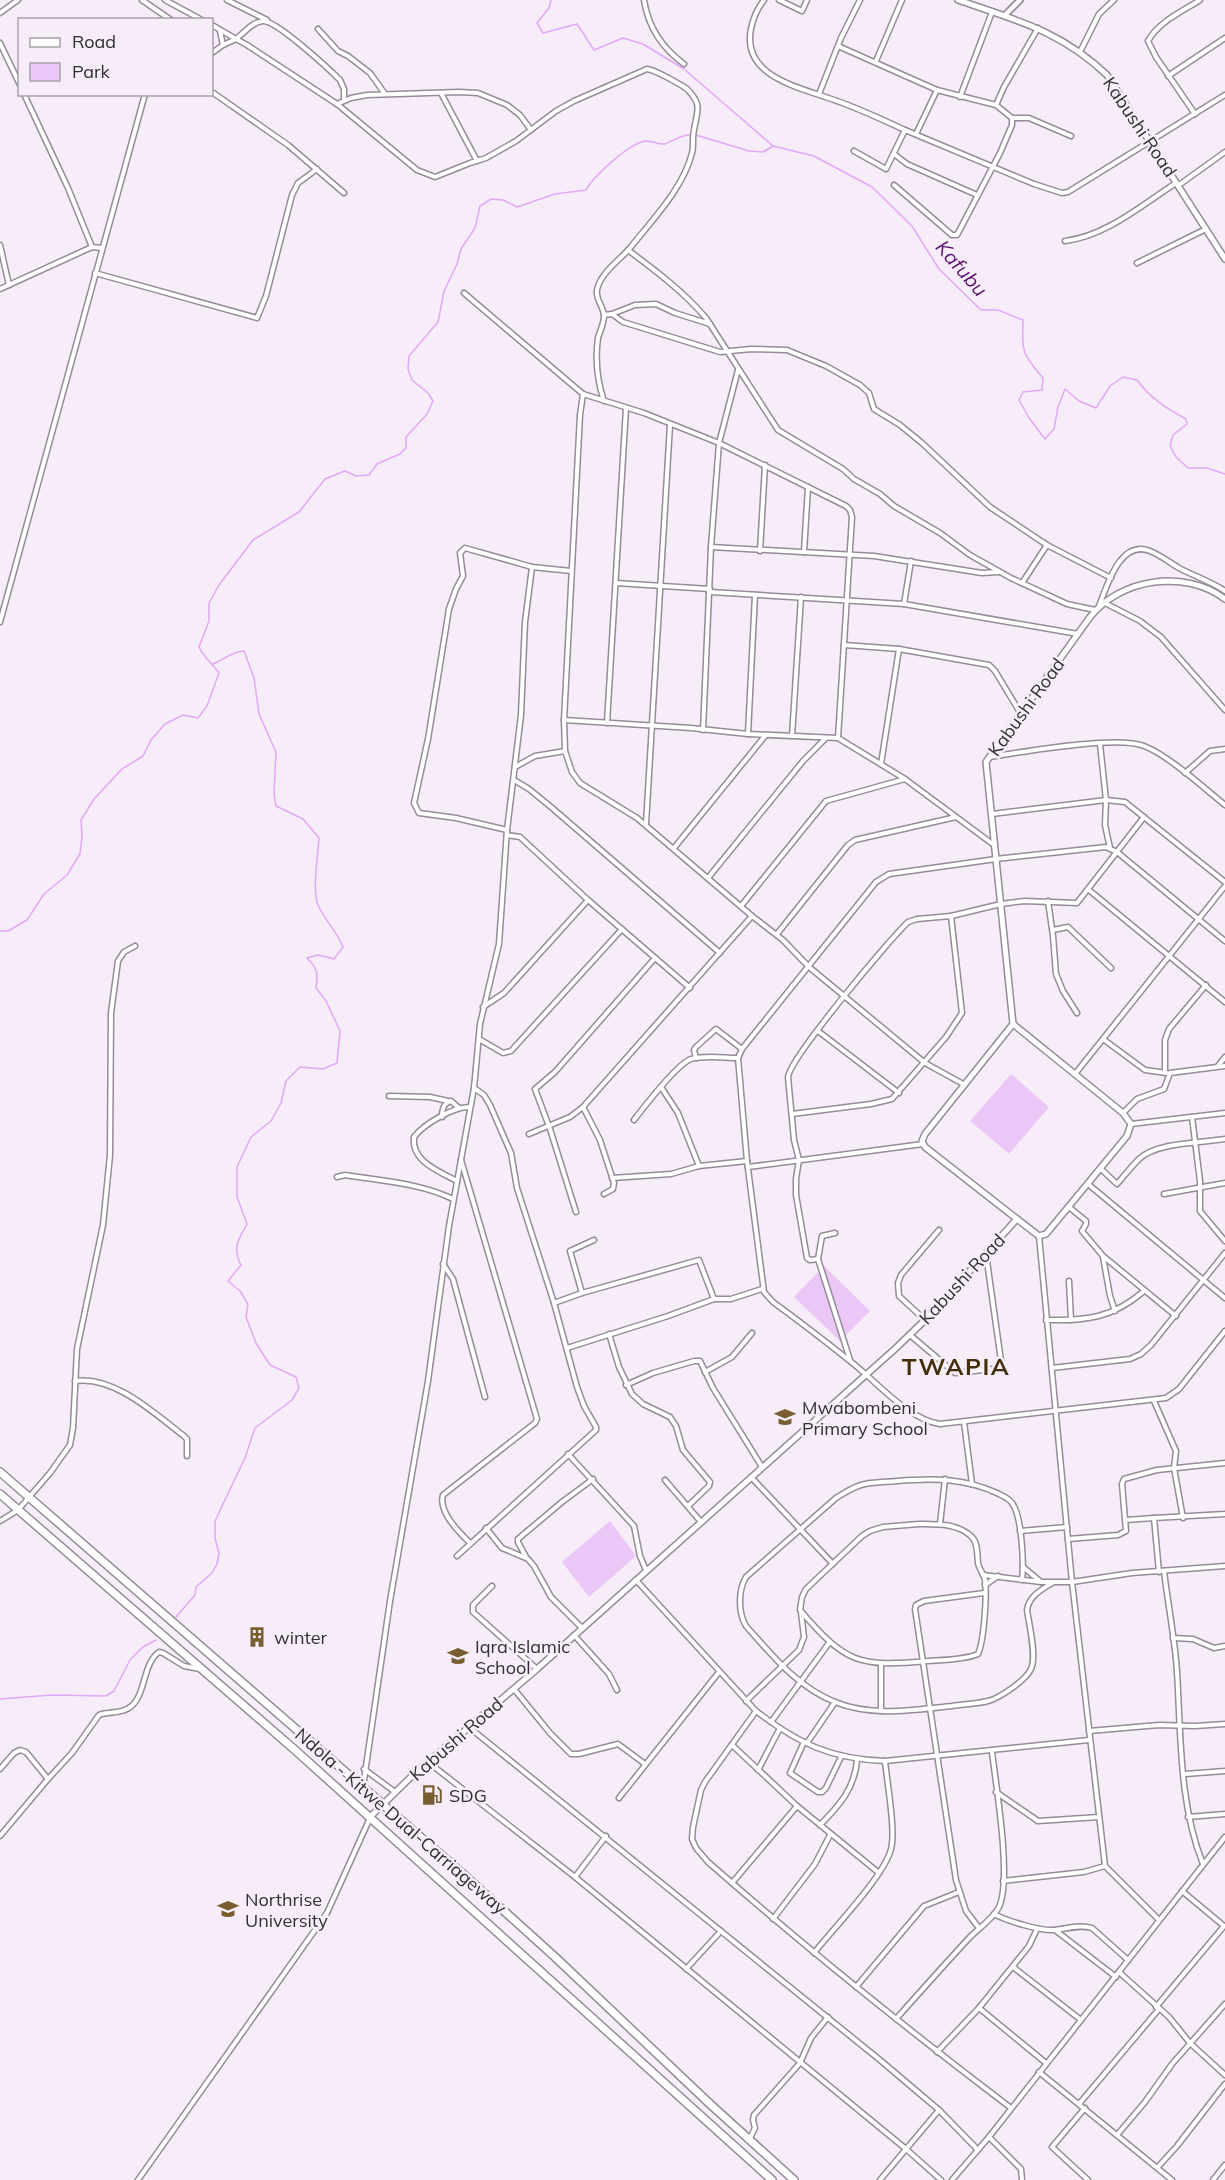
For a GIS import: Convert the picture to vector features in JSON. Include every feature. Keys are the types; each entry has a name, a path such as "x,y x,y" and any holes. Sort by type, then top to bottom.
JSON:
{"highway":[{"name":"Ndola - Kitwe Dual-Carriageway","path":"0,1472 383,1804 555,1957 794,2180"},
{"name":"Ndola - Kitwe Dual-Carriageway","path":"0,1494 370,1817 772,2180"}],"main road":[{"name":"Kabushi Road","path":"958,0 1005,15 1058,37 1107,75 1225,259"},
{"name":"Kabushi Road","path":"1013,1024 986,766 988,757 1100,606 1133,588 1154,582 1192,583 1209,589 1225,599"},
{"path":"923,1144 925,1134 1013,1024 1123,1113 1131,1124 1127,1136 1046,1234 1039,1236 1017,1219"},
{"name":"Kabushi Road","path":"370,1817 428,1762 537,1669 910,1335 1017,1219 923,1144"}],"street":[{"path":"0,13 18,0"},
{"path":"142,0 168,18"},
{"path":"165,0 198,18"},
{"path":"227,0 284,31 340,80 344,89 344,100"},
{"path":"644,0 648,18 661,42 684,64"},
{"path":"764,0 753,19 750,49 756,61 770,75 993,165 1034,184 1062,193 1068,192 1225,95"},
{"path":"779,0 802,11 807,0"},
{"path":"819,94 860,0"},
{"path":"876,62 902,0"},
{"path":"1005,15 1020,0"},
{"path":"1080,52 1099,14 1114,0"},
{"path":"1195,114 1149,47 1148,41 1152,34 1171,18 1200,0"},
{"path":"960,98 992,12"},
{"path":"213,52 236,39 254,24 261,21 270,22"},
{"path":"213,26 337,104 417,170 430,177 438,177 497,153 574,101 650,69 683,86 696,100 698,106 692,153 677,185 658,216 612,266 597,290 597,297 604,315 598,336 597,372 604,401"},
{"path":"318,28 338,51 370,73 385,94"},
{"path":"996,105 1038,28"},
{"path":"219,30 223,45"},
{"path":"1168,76 1225,38"},
{"path":"0,43 18,81"},
{"path":"838,46 937,90 960,98 996,105 1012,118 1029,118 1071,136"},
{"path":"916,134 937,90"},
{"path":"213,93 279,139 344,193"},
{"path":"441,93 477,161"},
{"path":"337,104 344,100 367,95 478,93 500,101 520,115 531,130"},
{"path":"25,96 68,188 92,247"},
{"path":"0,621 144,96"},
{"path":"894,185 955,236 959,233 993,165 1012,124 1012,118"},
{"path":"854,152 886,168 905,130"},
{"path":"894,154 907,164 977,195"},
{"path":"1065,241 1076,240 1121,219 1224,155"},
{"path":"95,273 257,318 266,296 292,195 298,183 317,169"},
{"path":"1137,263 1206,229"},
{"path":"0,245 9,285"},
{"path":"0,289 92,247 102,248"},
{"path":"628,250 688,298 710,324 778,430 843,469 894,506 999,572 1067,604 1100,606 1140,621 1161,637 1225,710"},
{"path":"464,293 582,394 719,443 850,510 852,517 838,738"},
{"path":"604,315 635,305 656,304 664,306 675,314 710,324"},
{"path":"612,314 623,322 716,351 787,351 826,366 860,385 869,393 874,409 900,425 922,443 990,507 1047,545 1112,578"},
{"path":"703,730 711,547 719,443 738,370"},
{"path":"582,394 564,720 565,752 572,772 580,783 630,813 674,848 752,916 777,934 809,967 925,1063 965,1085"},
{"path":"607,723 626,408"},
{"path":"646,825 670,425"},
{"path":"760,551 765,465"},
{"path":"804,552 808,487"},
{"path":"1022,583 1047,545"},
{"path":"711,547 849,555 910,561 982,573 999,572"},
{"path":"571,571 532,567 490,554 465,548 462,550 460,557 464,576 456,588 449,609 428,739 414,803 419,813 456,818 520,837 588,900 690,988"},
{"path":"1100,606 1126,553 1137,549 1150,551 1225,591"},
{"path":"904,604 910,561"},
{"path":"363,1788 364,1768 397,1560 428,1381 453,1199 474,1088 483,1007 499,944 507,832 521,707 525,622 532,567"},
{"path":"1192,583 1196,576"},
{"path":"616,583 755,595 904,604 1078,634"},
{"path":"748,734 755,595"},
{"path":"792,735 801,597"},
{"path":"844,645 899,649 989,665 1021,714"},
{"path":"881,764 899,649"},
{"path":"564,720 748,734 838,738 905,779 994,845"},
{"path":"674,848 766,735"},
{"path":"708,878 799,765 827,737"},
{"path":"988,757 1100,744 1132,743 1145,746 1185,773 1225,806"},
{"path":"1100,744 1106,800 1105,825 1110,848"},
{"path":"1185,773 1210,751 1225,749"},
{"path":"515,767 535,756 565,752"},
{"path":"741,906 826,801 905,779"},
{"path":"514,780 551,807 720,953"},
{"path":"991,814 1106,800 1125,802 1225,882"},
{"path":"777,934 848,845 855,840 956,817"},
{"path":"818,1258 808,1260 806,1257 796,1195 799,1160 794,1140 788,1072 818,1031 844,996 908,922 951,916 1001,904 1048,901 1077,903 1144,817"},
{"path":"1225,941 1110,848 1101,847 996,859 884,876 876,882 742,1049 738,1058 747,1164 762,1289 773,1302 850,1360 890,1396 918,1417 940,1424 1166,1398 1179,1389 1225,1331"},
{"path":"1075,1074 1225,886"},
{"path":"1089,890 1225,1002"},
{"path":"483,1007 504,993 588,900"},
{"path":"1048,901 1053,930 1056,974 1063,991 1077,1013"},
{"path":"530,1134 570,1117 583,1107 752,916"},
{"path":"792,1114 879,1103 892,1099 946,1037 962,1013 951,916"},
{"path":"1053,930 1068,927 1112,968"},
{"path":"478,1039 502,1053 511,1051 622,929"},
{"path":"0,1521 18,1509 70,1445 80,1335 103,1225 110,1155 111,1013 118,961 124,952 135,946"},
{"path":"576,1212 535,1089 555,1072 655,958"},
{"path":"1123,1113 1137,1099 1164,1089 1168,1073 1165,1040 1169,1029 1206,985"},
{"path":"696,1058 694,1050 696,1047 716,1029 742,1049"},
{"path":"818,1031 899,1093"},
{"path":"1103,1039 1145,1070 1168,1073 1225,1066"},
{"path":"1218,1066 1225,1057"},
{"path":"634,1120 661,1087 687,1061 696,1058 738,1058"},
{"path":"661,1087 678,1113 699,1166"},
{"path":"457,1556 596,1430 581,1397 517,1188 511,1154 490,1105 484,1095 474,1088"},
{"path":"389,1096 430,1096 451,1101 459,1108"},
{"path":"442,1117 444,1106 448,1101"},
{"path":"457,1181 429,1166 415,1150 414,1137 421,1128 459,1108 469,1107"},
{"path":"583,1107 600,1140 612,1178 614,1188 604,1194"},
{"path":"1131,1124 1225,1113"},
{"path":"1192,1117 1201,1213 1225,1241"},
{"path":"1101,1169 1117,1184 1140,1158 1151,1151 1225,1139"},
{"path":"612,1178 671,1174 699,1166 799,1160 923,1144"},
{"path":"461,1158 537,1419 443,1495 441,1500 445,1510 470,1543"},
{"path":"337,1177 345,1175 396,1183 435,1191 453,1199"},
{"path":"1088,1184 1225,1298"},
{"path":"1164,1194 1225,1184"},
{"path":"1070,1207 1086,1221 1082,1231 1103,1256 1176,1316"},
{"path":"925,1320 899,1296 898,1283 901,1275 939,1230"},
{"path":"835,1233 821,1237 818,1258 850,1360"},
{"path":"1039,1236 1072,1582 1105,1866 1159,1920"},
{"path":"582,1293 570,1251 594,1240"},
{"path":"1052,1368 1130,1359 1136,1356 1151,1345 1225,1253"},
{"path":"910,1335 955,1373 1002,1368 986,1254"},
{"path":"1103,1256 1115,1311"},
{"path":"554,1303 699,1260 714,1299"},
{"path":"443,1264 453,1279 485,1397"},
{"path":"1069,1281 1071,1320"},
{"path":"567,1348 714,1299 735,1298 762,1289"},
{"path":"1046,1320 1071,1320 1115,1311 1144,1291"},
{"path":"705,1372 732,1357 752,1333"},
{"path":"609,1334 626,1385 632,1394 643,1404 670,1417 676,1426 684,1453 710,1482 710,1486 688,1506"},
{"path":"626,1385 653,1373 698,1360 762,1467"},
{"path":"75,1381 94,1380 142,1404 187,1439 188,1456"},
{"path":"1154,1401 1176,1451 1174,1468 1183,1518"},
{"path":"964,1422 973,1484"},
{"path":"568,1454 634,1526 640,1556 646,1570"},
{"path":"1068,1539 1122,1535 1127,1528 1122,1481 1139,1474 1225,1463"},
{"path":"751,1477 833,1564"},
{"path":"582,1628 550,1597 534,1566 519,1546 518,1539 593,1479"},
{"path":"940,1524 945,1479"},
{"path":"1022,1580 1020,1530 1015,1506 1011,1500 985,1487 945,1479 864,1484 850,1489 746,1577 741,1589 743,1623 782,1666 801,1683 835,1702 881,1711 930,1709 987,1701 1006,1692 1027,1675 1032,1669 1033,1660 1028,1603 1033,1596 1052,1583"},
{"path":"665,1480 701,1522"},
{"path":"1126,1520 1225,1514"},
{"path":"1154,1518 1173,1638 1188,1817 1203,1864"},
{"path":"746,1701 802,1644 804,1637 800,1611 803,1593 846,1550 870,1531 883,1527 940,1524 966,1532 976,1545 979,1567 985,1585 983,1634 978,1654 923,1662 881,1664 869,1662 849,1656 829,1643 800,1611"},
{"path":"1020,1530 1067,1527"},
{"path":"486,1528 502,1548 528,1559"},
{"path":"983,1575 1052,1583 1132,1573 1225,1566"},
{"path":"1023,1567 1041,1582"},
{"path":"985,1585 999,1576"},
{"path":"636,1579 756,1711 806,1743 841,1757 885,1761 992,1752 1089,1740"},
{"path":"492,1586 473,1605 472,1612 537,1669"},
{"path":"979,1928 968,1916 959,1892 953,1865 915,1612 916,1605 924,1601 984,1593"},
{"path":"574,1635 609,1674 617,1690"},
{"path":"1173,1638 1193,1639 1214,1648 1225,1646"},
{"path":"771,1722 829,1643"},
{"path":"0,1836 72,1754 99,1715 124,1711 134,1704 156,1654 163,1653 184,1666 201,1670"},
{"path":"881,1664 881,1711"},
{"path":"619,1798 719,1672"},
{"path":"514,1689 571,1754 618,1744 645,1764"},
{"path":"835,1702 806,1743 790,1773 818,1792 822,1792 841,1757"},
{"path":"756,1711 702,1786 692,1834 699,1853 814,1953 1011,2108"},
{"path":"1089,1731 1225,1724"},
{"path":"470,1728 828,2017 939,2110 977,2150"},
{"path":"758,1770 780,1728"},
{"path":"731,1745 830,1835 879,1873"},
{"path":"0,1769 21,1750 26,1752 48,1779"},
{"path":"896,2019 1000,1905 1003,1849 992,1752"},
{"path":"820,1826 850,1789 855,1777 857,1760"},
{"path":"814,1953 879,1873 887,1859 892,1844 885,1761"},
{"path":"428,1762 575,1877 941,2180"},
{"path":"364,1768 395,1792"},
{"path":"1185,1774 1225,1771"},
{"path":"996,1792 1038,1821 1099,1817"},
{"path":"732,1883 797,1806"},
{"path":"1188,1817 1225,1814"},
{"path":"138,2180 327,1913 370,1817"},
{"path":"773,1919 815,1864 830,1835"},
{"path":"575,1877 606,1836"},
{"path":"952,2180 989,2137 1225,1837"},
{"path":"1003,1881 1084,1872 1105,1866"},
{"path":"1079,2104 1224,1926 1182,1891"},
{"path":"856,1987 924,1906 959,1892"},
{"path":"994,1914 1010,1922 1023,1923 1037,1929 1092,1928 1128,1959"},
{"path":"937,2052 979,2008 1029,1946 1037,1929"},
{"path":"1054,1930 1116,1977"},
{"path":"687,1969 721,1931"},
{"path":"1013,1966 1081,2020"},
{"path":"1119,1972 1169,2017 1190,2043 1225,2075"},
{"path":"1117,2135 1145,2102 1172,2064 1225,2004"},
{"path":"979,2008 1046,2063"},
{"path":"749,2140 755,2128 754,2115 800,2063 811,2038 828,2017"},
{"path":"1039,2072 1172,2180"},
{"path":"1157,2168 1225,2084"},
{"path":"1085,2108 1052,2147 1088,2180"},
{"path":"880,2180 939,2110"},
{"path":"989,2137 1021,2169 1022,2180"},
{"path":"1213,2180 1225,2165"}],"green space":[{"path":"1011,1074 1049,1107 1009,1154 970,1121"},
{"path":"824,1266 870,1311 840,1341 794,1297"},
{"path":"610,1521 636,1556 589,1597 562,1562"}],"waterway":[{"name":"Kafubu","path":"551,0 549,8 537,23 543,33 577,24 594,50 623,38 643,44 684,69 773,146 814,156 872,187 912,226 939,269 981,310 998,310 1023,320 1023,346 1027,358 1043,378 1042,390 1023,392 1019,400 1045,439 1054,429 1058,407 1065,389 1079,401 1096,408 1110,386 1123,377 1137,380 1159,402 1186,419 1187,424 1173,435 1170,446 1176,457 1188,468 1207,468 1225,474"},
{"path":"0,931 8,931 27,920 44,894 67,875 80,854 81,820 94,799 122,769 143,756 151,740 165,724 183,715 198,718 207,706 219,673 199,647 209,621 209,603 219,585 253,540 299,512 325,479 345,471 356,476 369,475 377,464 400,454 406,448 406,437 427,414 433,401 428,393 412,380 408,369 409,356 438,322 444,291 457,264 461,249 475,228 480,206 491,199 503,200 517,207 555,194 586,190 604,169 632,147 647,141 665,144 691,135"},
{"path":"696,135 749,151 763,152 773,146"},
{"path":"176,1617 195,1595 196,1587 212,1573 217,1564 219,1553 215,1538 215,1521 245,1458 255,1428 292,1400 299,1388 296,1377 270,1365 256,1343 246,1317 248,1304 240,1291 228,1281 241,1265 237,1254 237,1244 247,1224 237,1197 237,1167 251,1137 271,1121 281,1103 286,1081 300,1067 323,1069 337,1063 340,1031 326,1001 316,988 316,972 307,958 318,955 334,959 343,947 316,899 315,882 319,838 303,819 276,806 274,793 276,752 259,714 254,678 244,651 232,654 213,664"},
{"path":"0,1699 52,1695 106,1696 114,1691 130,1660 143,1647 156,1640"}],"place":[{"name":"Mwabombeni Primary School","path":"785,1417"},
{"name":"winter","path":"257,1637"},
{"name":"Iqra Islamic School","path":"458,1656"},
{"name":"SDG","path":"432,1795"},
{"name":"Northrise University","path":"228,1909"}],"district":[{"name":"TWAPIA","path":"956,1366"}]}
